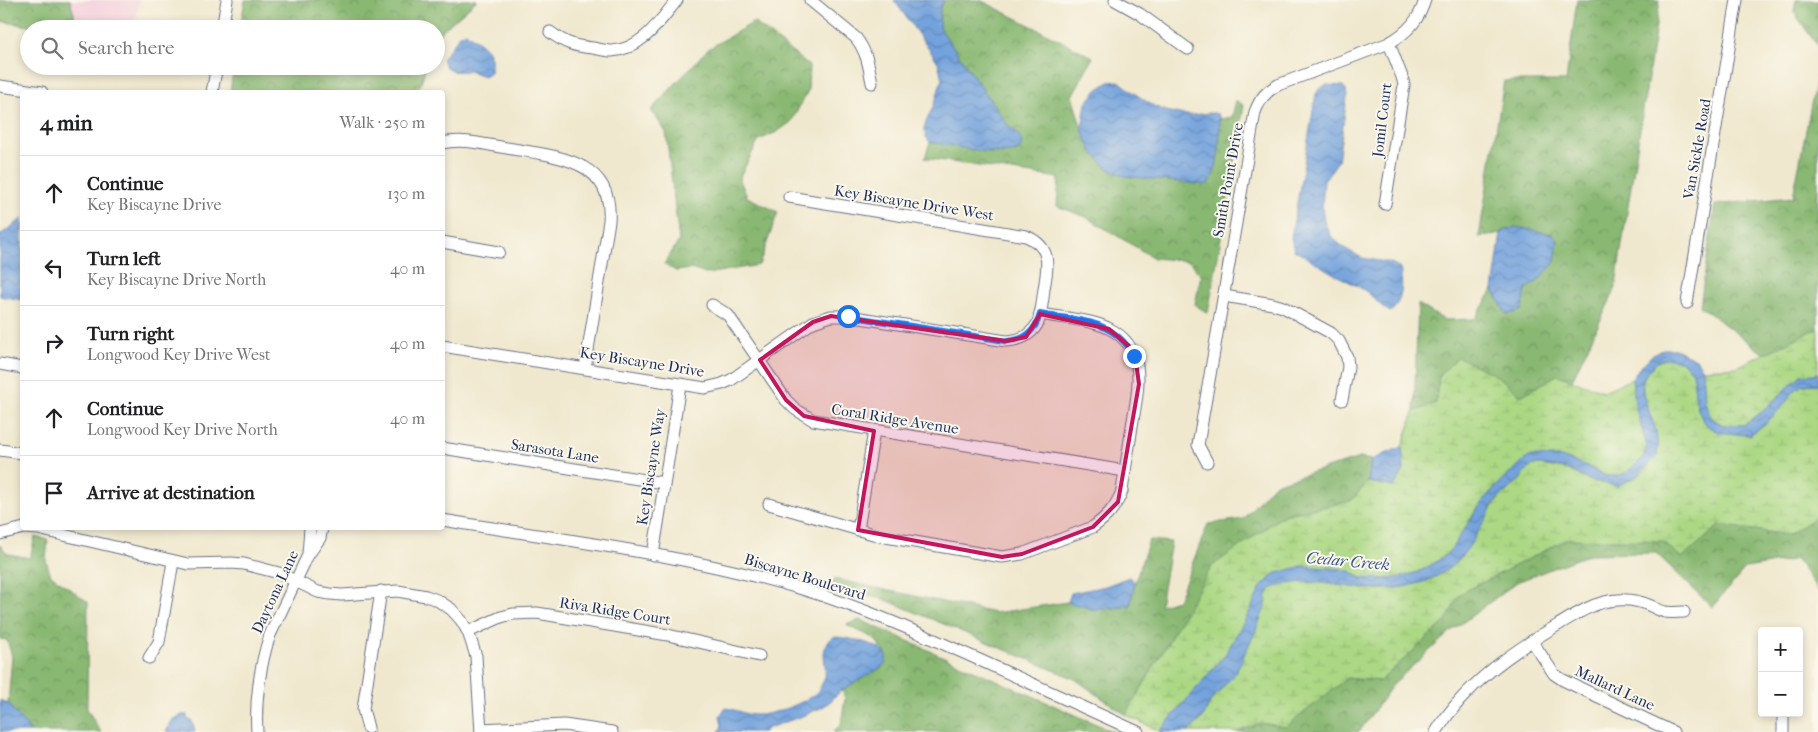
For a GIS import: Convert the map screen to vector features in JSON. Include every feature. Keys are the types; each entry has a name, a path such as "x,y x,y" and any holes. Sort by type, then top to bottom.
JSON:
{"street":[{"path":"224,20 227,0"},
{"path":"550,32 564,43 573,46 611,51 622,49 643,38 677,0"},
{"path":"810,0 856,38 862,46 866,55 872,83"},
{"path":"1115,0 1140,14 1188,49"},
{"name":"Smith Point Drive","path":"1207,462 1198,445 1255,112 1260,99 1269,90 1278,85 1403,35 1418,17 1425,0"},
{"name":"Van Sickle Road","path":"1687,303 1737,0"},
{"name":"Jomil Court","path":"1385,204 1404,85 1389,42"},
{"path":"212,90 215,75"},
{"path":"0,86 28,90"},
{"path":"445,143 466,141 562,157 584,166 600,182 606,192 610,213 585,368"},
{"name":"Key Biscayne Drive West","path":"789,197 1026,236 1034,239 1040,244 1047,259 1048,268 1040,314"},
{"path":"445,243 499,252"},
{"path":"1224,296 1278,305 1331,334 1339,341 1347,357 1348,367 1342,400"},
{"name":"Coral Ridge Avenue","path":"712,305 728,315 786,400 804,416 824,423 1125,471"},
{"path":"769,504 880,536 1002,557 1012,557 1093,527 1110,514 1118,502 1122,490 1139,384 1138,368 1134,356 1121,337 1109,329 1095,324 1040,314"},
{"name":"Key Biscayne Drive","path":"445,346 705,388 722,384 760,360 813,322 822,318 838,315 1006,341 1026,337 1038,323 1040,314"},
{"path":"0,364 20,368"},
{"name":"Key Biscayne Way","path":"653,554 680,385"},
{"path":"858,530 874,431"},
{"name":"Sarasota Lane","path":"445,448 664,483"},
{"path":"0,450 20,453"},
{"name":"Biscayne Boulevard","path":"445,520 653,554 745,573 840,602 924,635 1138,732"},
{"path":"0,534 20,529"},
{"path":"42,530 173,562 198,565 218,563 244,564 279,573 318,592 342,595 398,591 437,600 451,609 468,632 476,656 481,731 564,725 612,732"},
{"path":"308,555 310,530"},
{"name":"Daytona Lane","path":"257,732 257,703 266,646 308,555 320,538 322,530"},
{"path":"149,658 159,642 173,562"},
{"path":"368,728 363,709 381,591"},
{"path":"1436,732 1453,708 1492,668 1580,612 1602,603 1616,600 1637,601 1664,612 1684,612"},
{"name":"Riva Ridge Court","path":"468,632 501,617 513,614 537,613 668,635 759,656"},
{"name":"Mallard Lane","path":"1532,641 1551,670 1562,680 1673,732"},
{"path":"1783,717 1783,732"}],"highlighted area":[{"path":"1040,314 1109,329 1129,346 1136,362 1139,384 1118,502 1093,527 1022,554 1002,557 858,530 874,431 804,416 786,400 760,360 813,322 831,316 1006,341 1026,337"}],"shaded area":[{"path":"70,0 139,0 136,20 76,20"}],"green space":[{"path":"0,0 70,0 76,20 20,20 20,24 0,21"},
{"path":"245,0 477,0 445,28 445,20 242,20"},
{"path":"944,0 980,0 1093,57 1072,96 1082,129 1091,150 1218,156 1220,119 1232,117 1236,101 1244,105 1208,313 1195,305 1201,275 1189,261 1154,258 1086,217 1057,206 1059,178 925,158 930,142 1003,154 1017,133 1009,127 939,27 940,8"},
{"path":"1577,0 1660,0 1615,290 1572,380 1557,375 1521,396 1499,377 1439,376 1436,403 1414,412 1418,304 1444,320 1475,319 1493,290 1507,315 1522,310 1526,289 1538,281 1515,227 1501,233 1479,237 1504,81 1566,81"},
{"path":"1796,0 1818,0 1818,47 1794,12"},
{"path":"754,22 809,66 808,91 791,122 777,132 759,140 739,178 747,197 778,212 759,265 706,274 691,269 676,271 664,264 679,241 666,132 651,110 708,49"},
{"path":"1818,68 1818,328 1764,354 1700,306 1715,205 1793,197"},
{"path":"233,75 423,75 420,86 412,90 230,90"},
{"path":"1818,328 1818,374 1801,375 1762,412 1744,425 1723,425 1710,417 1705,402 1703,369 1737,367"},
{"path":"1458,357 1499,377 1521,396 1557,375 1603,391 1632,379 1636,409 1647,446 1643,458 1627,473 1618,476 1606,476 1587,466 1522,462 1483,500 1457,542 1449,551 1434,563 1418,572 1390,579 1372,579 1361,577 1351,571 1261,587 1249,613 1225,655 1160,731 1126,715 1212,566 1284,515 1351,501 1368,482 1394,486 1404,470 1402,447 1414,412 1436,403 1439,376"},
{"path":"1668,358 1683,362 1693,371 1699,412 1707,425 1721,432 1750,435 1766,423 1784,405 1793,392 1802,385 1818,384 1818,515 1788,535 1720,525 1682,558 1662,541 1567,539 1460,594 1446,621 1380,681 1347,678 1286,727 1261,723 1237,732 1188,732 1203,718 1270,589 1287,583 1312,581 1364,589 1394,589 1431,580 1503,494 1522,478 1533,465 1566,469 1589,480 1617,486 1639,475 1656,431 1645,399 1644,379 1647,370 1655,363"},
{"path":"1360,458 1371,460 1368,482 1351,501 1284,515 1212,566 1126,715 1075,679 886,600 833,585 834,579 995,613 1068,602 1095,610 1130,606 1135,582 1149,540 1171,542 1160,605 1178,600 1208,524 1243,519 1274,484"},
{"path":"1818,515 1818,591 1797,559 1746,568 1712,607 1656,553 1589,554 1517,582 1450,632 1394,683 1359,732 1237,732 1261,723 1286,727 1347,678 1380,681 1446,621 1460,594 1567,539 1662,541 1682,558 1720,525 1788,535"},
{"path":"35,537 48,540 46,561 51,575 88,602 87,709 101,732 31,732 8,704 12,656 7,640 0,639 0,545 8,554 30,558"},
{"path":"860,620 1114,732 833,732 841,725 845,699 842,690 882,667 886,654 874,638 846,625"}],"water":[{"path":"894,0 944,0 940,8 939,27 1009,127 1017,133 1022,142 1020,149 1003,153 930,142 926,137 924,127 935,102 942,79 938,62"},
{"path":"466,32 486,49 491,58 490,72 484,76 468,71 452,71 446,68 445,55 460,35"},
{"path":"1119,81 1150,104 1167,111 1187,115 1218,114 1220,119 1217,162 1212,178 1207,185 1124,176 1107,168 1091,150 1082,129 1086,103 1097,90 1109,82"},
{"path":"1327,85 1343,86 1347,97 1338,161 1324,181 1322,207 1324,221 1331,236 1344,248 1362,258 1391,263 1400,268 1402,280 1400,297 1391,312 1363,289 1294,250 1291,238 1316,94 1320,88"},
{"path":"20,220 20,300 0,296 0,235"},
{"path":"1515,227 1553,234 1558,241 1555,262 1538,281 1526,289 1522,310 1507,315 1493,290 1501,233"},
{"path":"1664,349 1675,349 1696,359 1703,369 1705,402 1710,417 1723,425 1744,425 1762,412 1801,375 1818,374 1818,384 1802,385 1793,392 1784,405 1766,423 1750,435 1726,433 1714,430 1707,425 1699,412 1693,371 1683,362 1668,358 1658,361 1648,371 1642,381 1643,394 1656,431 1657,457 1639,475 1617,486 1589,480 1566,469 1533,465 1494,504 1462,556 1437,576 1423,582 1393,588 1361,588 1308,582 1270,589 1257,628 1236,672 1210,702 1203,718 1188,732 1159,732 1225,655 1249,613 1261,587 1274,574 1302,566 1342,569 1351,571 1361,578 1392,579 1419,572 1440,560 1450,551 1485,498 1522,462 1531,456 1561,457 1587,466 1606,476 1618,476 1627,472 1643,458 1647,446 1636,409 1632,379 1639,368 1653,354"},
{"path":"1402,447 1404,470 1394,487 1368,482 1371,460"},
{"path":"1129,577 1135,582 1130,606 1095,610 1068,602 1071,593 1106,586"},
{"path":"833,637 854,639 876,647 886,654 886,662 882,667 842,690 823,707 800,717 768,728 764,732 719,732 722,725 720,716 725,708 751,715 761,715 796,705 816,693 822,685 825,676 824,651 828,642"},
{"path":"0,700 8,704 31,732 0,732"},
{"path":"187,715 187,719 192,721 195,732 166,732 173,719"}],"route":[{"path":"848,316 1006,341 1026,337 1038,323 1040,314 1095,324 1109,329 1121,337 1134,356"}],"water label":[{"name":"Cedar Creek","path":"1348,561"}]}
